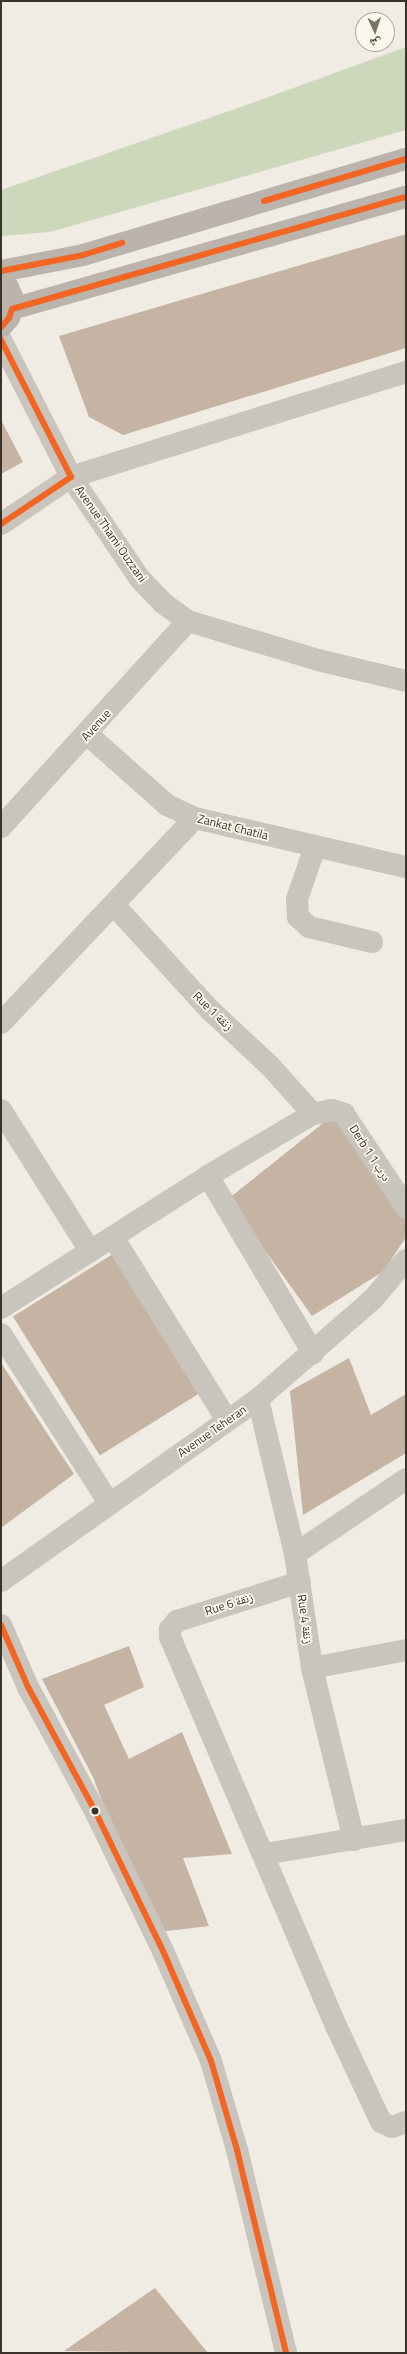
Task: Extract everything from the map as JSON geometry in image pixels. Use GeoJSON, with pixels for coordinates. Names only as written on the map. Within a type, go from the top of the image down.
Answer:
{"type":"FeatureCollection","features":[{"type":"Feature","properties":{"kind":"main road"},"geometry":{"type":"LineString","coordinates":[[1,271],[83,255],[406,159]]}},
{"type":"Feature","properties":{"kind":"main road"},"geometry":{"type":"LineString","coordinates":[[12,309],[406,197]]}},
{"type":"Feature","properties":{"kind":"main road"},"geometry":{"type":"LineString","coordinates":[[1,279],[10,292],[12,309],[9,318],[1,327]]}},
{"type":"Feature","properties":{"kind":"street","name":"Avenue Thami Ouzzani"},"geometry":{"type":"LineString","coordinates":[[1,340],[71,477],[140,579],[163,603],[188,621],[318,660],[406,681]]}},
{"type":"Feature","properties":{"kind":"street"},"geometry":{"type":"LineString","coordinates":[[1,524],[71,477],[406,372]]}},
{"type":"Feature","properties":{"kind":"street","name":"Avenue"},"geometry":{"type":"LineString","coordinates":[[1,827],[88,734],[188,621]]}},
{"type":"Feature","properties":{"kind":"street","name":"Zankat Chatila"},"geometry":{"type":"LineString","coordinates":[[88,734],[166,805],[195,818],[406,867]]}},
{"type":"Feature","properties":{"kind":"street"},"geometry":{"type":"LineString","coordinates":[[1,1022],[114,905],[195,818]]}},
{"type":"Feature","properties":{"kind":"street"},"geometry":{"type":"LineString","coordinates":[[315,847],[297,899],[298,917],[309,927],[372,942]]}},
{"type":"Feature","properties":{"kind":"street","name":"Rue 1 زنقة"},"geometry":{"type":"LineString","coordinates":[[114,905],[200,998],[271,1067],[313,1114]]}},
{"type":"Feature","properties":{"kind":"street"},"geometry":{"type":"LineString","coordinates":[[1,1110],[90,1251]]}},
{"type":"Feature","properties":{"kind":"street","name":"Derb 1 درب 1"},"geometry":{"type":"LineString","coordinates":[[313,1114],[332,1110],[344,1114],[406,1207]]}},
{"type":"Feature","properties":{"kind":"street"},"geometry":{"type":"LineString","coordinates":[[1,1308],[208,1176],[313,1114]]}},
{"type":"Feature","properties":{"kind":"street"},"geometry":{"type":"LineString","coordinates":[[208,1176],[313,1353]]}},
{"type":"Feature","properties":{"kind":"street"},"geometry":{"type":"LineString","coordinates":[[112,1237],[227,1420]]}},
{"type":"Feature","properties":{"kind":"street","name":"Avenue Teheran"},"geometry":{"type":"LineString","coordinates":[[1,1581],[108,1503],[258,1399],[313,1353],[373,1299],[406,1260]]}},
{"type":"Feature","properties":{"kind":"street"},"geometry":{"type":"LineString","coordinates":[[1,1334],[108,1503]]}},
{"type":"Feature","properties":{"kind":"street","name":"Rue 4 زنقة"},"geometry":{"type":"LineString","coordinates":[[258,1399],[296,1554],[312,1668],[354,1840]]}},
{"type":"Feature","properties":{"kind":"street"},"geometry":{"type":"LineString","coordinates":[[296,1554],[406,1479]]}},
{"type":"Feature","properties":{"kind":"street","name":"Rue 6 زنقة"},"geometry":{"type":"LineString","coordinates":[[264,1854],[170,1637],[170,1629],[177,1621],[300,1582]]}},
{"type":"Feature","properties":{"kind":"street"},"geometry":{"type":"LineString","coordinates":[[4,1636],[28,1687],[96,1813],[163,1951],[211,2061],[238,2150],[286,2353]]}},
{"type":"Feature","properties":{"kind":"street"},"geometry":{"type":"LineString","coordinates":[[312,1668],[406,1650]]}},
{"type":"Feature","properties":{"kind":"street"},"geometry":{"type":"LineString","coordinates":[[406,1830],[264,1854],[337,2028],[381,2122],[392,2126],[406,2122]]}},
{"type":"Feature","properties":{"kind":"green space"},"geometry":{"type":"Polygon","coordinates":[[[406,47],[406,130],[50,232],[1,236],[1,190],[255,102],[406,47]]]}},
{"type":"Feature","properties":{"kind":"building"},"geometry":{"type":"Polygon","coordinates":[[[406,234],[406,348],[123,435],[89,417],[59,336],[406,234]]]}},
{"type":"Feature","properties":{"kind":"building"},"geometry":{"type":"Polygon","coordinates":[[[1,420],[23,462],[1,474],[1,420]]]}},
{"type":"Feature","properties":{"kind":"building"},"geometry":{"type":"Polygon","coordinates":[[[337,1112],[406,1221],[406,1237],[384,1271],[312,1316],[228,1199],[337,1112]]]}},
{"type":"Feature","properties":{"kind":"building"},"geometry":{"type":"Polygon","coordinates":[[[113,1254],[200,1393],[100,1456],[13,1317],[113,1254]]]}},
{"type":"Feature","properties":{"kind":"building"},"geometry":{"type":"Polygon","coordinates":[[[349,1358],[371,1415],[406,1394],[406,1453],[303,1515],[290,1391],[349,1358]]]}},
{"type":"Feature","properties":{"kind":"building"},"geometry":{"type":"Polygon","coordinates":[[[1,1363],[74,1474],[1,1528],[1,1363]]]}},
{"type":"Feature","properties":{"kind":"building"},"geometry":{"type":"Polygon","coordinates":[[[129,1646],[144,1687],[104,1705],[129,1759],[182,1732],[232,1854],[183,1858],[209,1926],[159,1932],[125,1863],[93,1777],[42,1679],[129,1646]]]}},
{"type":"Feature","properties":{"kind":"building"},"geometry":{"type":"Polygon","coordinates":[[[155,2288],[208,2353],[64,2351],[155,2288]]]}},
{"type":"Feature","properties":{"kind":"transit line"},"geometry":{"type":"LineString","coordinates":[[264,201],[406,159]]}},
{"type":"Feature","properties":{"kind":"transit line"},"geometry":{"type":"LineString","coordinates":[[1,327],[9,318],[12,309],[406,197]]}},
{"type":"Feature","properties":{"kind":"transit line"},"geometry":{"type":"LineString","coordinates":[[1,271],[83,255],[122,243]]}},
{"type":"Feature","properties":{"kind":"transit line"},"geometry":{"type":"LineString","coordinates":[[1,340],[71,477],[1,524]]}},
{"type":"Feature","properties":{"kind":"transit line"},"geometry":{"type":"LineString","coordinates":[[1,1625],[28,1687],[96,1813],[163,1951],[211,2061],[237,2150],[286,2353]]}}]}
